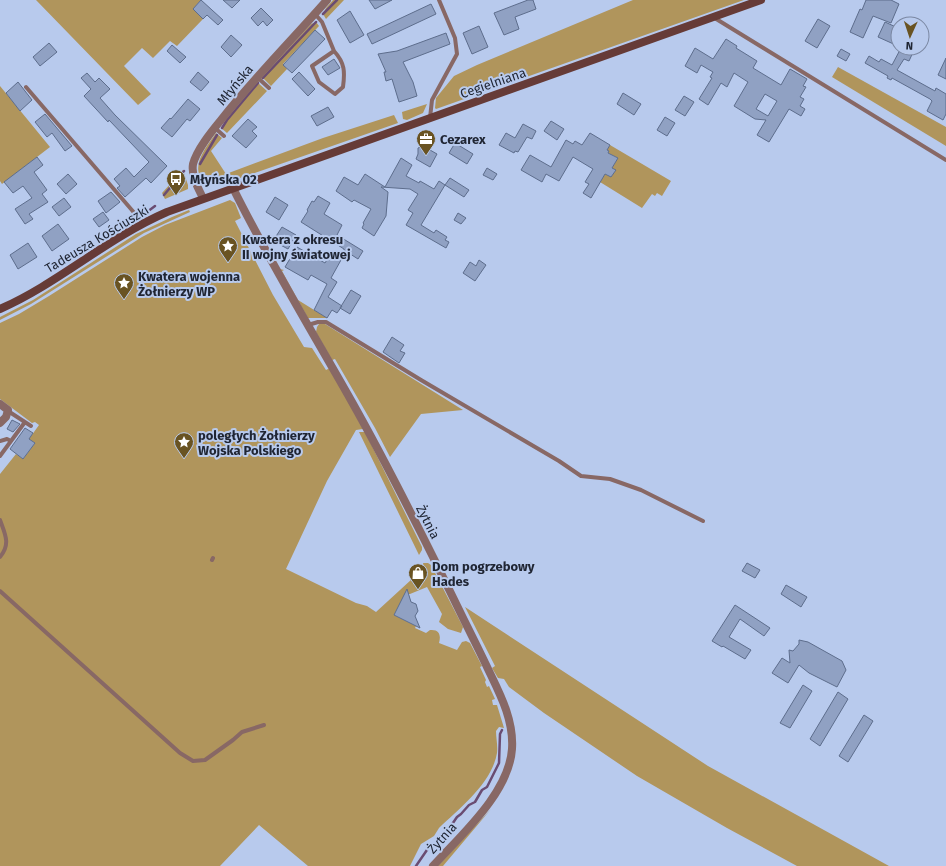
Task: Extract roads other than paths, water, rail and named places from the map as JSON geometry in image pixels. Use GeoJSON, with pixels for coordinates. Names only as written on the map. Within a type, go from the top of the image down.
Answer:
{"type":"FeatureCollection","features":[{"type":"Feature","properties":{"kind":"street","name":"Młyńska"},"geometry":{"type":"LineString","coordinates":[[203,198],[194,176],[193,168],[197,154],[214,128],[257,76],[327,0]]}},
{"type":"Feature","properties":{"kind":"street","name":"Cegielniana"},"geometry":{"type":"LineString","coordinates":[[233,188],[761,0]]}},
{"type":"Feature","properties":{"kind":"street","name":"Tadeusza Kościuszki"},"geometry":{"type":"LineString","coordinates":[[0,309],[28,296],[143,223],[166,212],[233,188]]}},
{"type":"Feature","properties":{"kind":"street","name":"Żytnia"},"geometry":{"type":"LineString","coordinates":[[233,188],[353,404],[424,539],[495,684],[510,720],[512,749],[509,767],[505,778],[491,800],[433,866]]}},
{"type":"Feature","properties":{"kind":"street"},"geometry":{"type":"LineString","coordinates":[[0,404],[8,410],[6,417],[0,423]]}},
{"type":"Feature","properties":{"kind":"lane"},"geometry":{"type":"LineString","coordinates":[[430,118],[432,100],[457,54],[455,38],[439,0]]}},
{"type":"Feature","properties":{"kind":"lane"},"geometry":{"type":"LineString","coordinates":[[315,14],[322,22],[334,51],[341,59],[345,74],[343,87],[334,94],[318,82],[312,66],[334,51]]}},
{"type":"Feature","properties":{"kind":"lane"},"geometry":{"type":"LineString","coordinates":[[713,17],[946,160]]}},
{"type":"Feature","properties":{"kind":"lane"},"geometry":{"type":"LineString","coordinates":[[257,76],[269,88]]}},
{"type":"Feature","properties":{"kind":"lane"},"geometry":{"type":"LineString","coordinates":[[26,87],[143,223]]}},
{"type":"Feature","properties":{"kind":"lane"},"geometry":{"type":"LineString","coordinates":[[214,128],[224,136]]}},
{"type":"Feature","properties":{"kind":"lane"},"geometry":{"type":"LineString","coordinates":[[308,325],[318,322],[326,322],[559,461],[581,476],[610,480],[641,490],[703,521]]}},
{"type":"Feature","properties":{"kind":"lane"},"geometry":{"type":"LineString","coordinates":[[8,410],[31,426]]}},
{"type":"Feature","properties":{"kind":"lane"},"geometry":{"type":"LineString","coordinates":[[0,456],[25,422]]}},
{"type":"Feature","properties":{"kind":"lane"},"geometry":{"type":"LineString","coordinates":[[0,441],[8,439],[11,441]]}},
{"type":"Feature","properties":{"kind":"lane"},"geometry":{"type":"LineString","coordinates":[[0,520],[7,541],[6,547],[0,557]]}},
{"type":"Feature","properties":{"kind":"lane"},"geometry":{"type":"LineString","coordinates":[[0,591],[180,753],[193,761],[205,760],[242,732],[264,725]]}},
{"type":"Feature","properties":{"kind":"waterway"},"geometry":{"type":"LineString","coordinates":[[323,14],[337,0]]}},
{"type":"Feature","properties":{"kind":"waterway"},"geometry":{"type":"LineString","coordinates":[[263,78],[316,22]]}},
{"type":"Feature","properties":{"kind":"waterway"},"geometry":{"type":"LineString","coordinates":[[222,128],[258,83]]}},
{"type":"Feature","properties":{"kind":"waterway"},"geometry":{"type":"LineString","coordinates":[[200,164],[217,135]]}},
{"type":"Feature","properties":{"kind":"waterway"},"geometry":{"type":"LineString","coordinates":[[164,195],[184,171]]}},
{"type":"Feature","properties":{"kind":"waterway"},"geometry":{"type":"LineString","coordinates":[[147,212],[155,206]]}},
{"type":"Feature","properties":{"kind":"waterway"},"geometry":{"type":"LineString","coordinates":[[416,866],[429,847],[442,839],[457,817],[469,805],[475,802],[482,790],[487,787],[499,763],[500,734],[502,730]]}},
{"type":"Feature","properties":{"kind":"place","name":"Cezarex"},"geometry":{"type":"Point","coordinates":[426,156]}},
{"type":"Feature","properties":{"kind":"place","name":"Młyńska 02"},"geometry":{"type":"Point","coordinates":[176,196]}},
{"type":"Feature","properties":{"kind":"place","name":"Kwatera z okresu II wojny światowej"},"geometry":{"type":"Point","coordinates":[228,263]}},
{"type":"Feature","properties":{"kind":"place","name":"Kwatera wojenna Żołnierzy WP"},"geometry":{"type":"Point","coordinates":[124,300]}},
{"type":"Feature","properties":{"kind":"place","name":"poległych Żołnierzy Wojska Polskiego"},"geometry":{"type":"Point","coordinates":[184,459]}},
{"type":"Feature","properties":{"kind":"place","name":"Dom pogrzebowy Hades"},"geometry":{"type":"Point","coordinates":[418,590]}}]}
